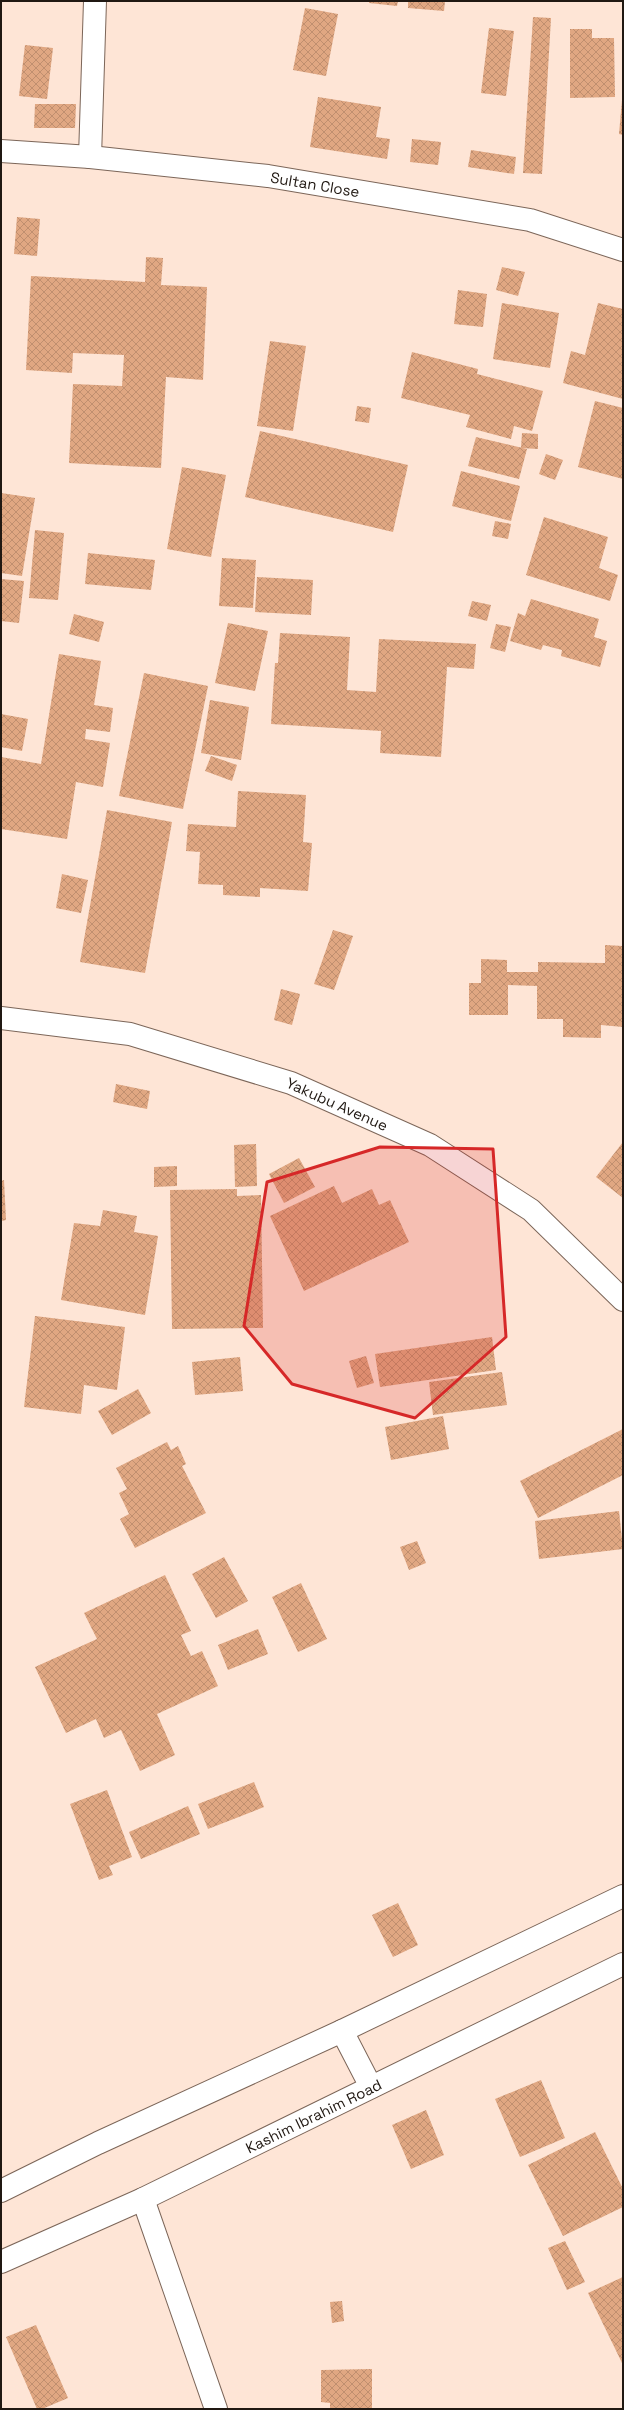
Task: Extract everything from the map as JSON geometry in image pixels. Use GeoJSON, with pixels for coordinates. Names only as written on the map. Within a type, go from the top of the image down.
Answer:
{"type":"FeatureCollection","features":[{"type":"Feature","properties":{"kind":"street"},"geometry":{"type":"LineString","coordinates":[[90,157],[95,1]]}},
{"type":"Feature","properties":{"kind":"street","name":"Sultan Close"},"geometry":{"type":"LineString","coordinates":[[1,151],[90,157],[268,176],[530,220],[623,250]]}},
{"type":"Feature","properties":{"kind":"street","name":"Yakubu Avenue"},"geometry":{"type":"LineString","coordinates":[[1,1018],[130,1034],[291,1083],[430,1145],[530,1210],[623,1300]]}},
{"type":"Feature","properties":{"kind":"street"},"geometry":{"type":"LineString","coordinates":[[1,2191],[98,2143],[342,2031],[623,1896]]}},
{"type":"Feature","properties":{"kind":"street","name":"Kashim Ibrahim Road"},"geometry":{"type":"LineString","coordinates":[[1,2262],[143,2199],[623,1964]]}},
{"type":"Feature","properties":{"kind":"street"},"geometry":{"type":"LineString","coordinates":[[342,2031],[371,2087]]}},
{"type":"Feature","properties":{"kind":"street"},"geometry":{"type":"LineString","coordinates":[[143,2199],[216,2409]]}},
{"type":"Feature","properties":{"kind":"highlighted area"},"geometry":{"type":"Polygon","coordinates":[[[380,1147],[493,1149],[506,1337],[415,1418],[292,1384],[244,1326],[267,1182],[380,1147]]]}},
{"type":"Feature","properties":{"kind":"building"},"geometry":{"type":"Polygon","coordinates":[[[369,1],[398,1],[397,6],[369,3],[369,1]]]}},
{"type":"Feature","properties":{"kind":"building"},"geometry":{"type":"Polygon","coordinates":[[[408,1],[445,1],[444,11],[408,8],[408,1]]]}},
{"type":"Feature","properties":{"kind":"building"},"geometry":{"type":"Polygon","coordinates":[[[305,8],[338,14],[326,76],[293,70],[305,8]]]}},
{"type":"Feature","properties":{"kind":"building"},"geometry":{"type":"Polygon","coordinates":[[[533,17],[551,18],[542,174],[523,173],[533,17]]]}},
{"type":"Feature","properties":{"kind":"building"},"geometry":{"type":"Polygon","coordinates":[[[489,28],[514,31],[506,96],[481,93],[489,28]]]}},
{"type":"Feature","properties":{"kind":"building"},"geometry":{"type":"Polygon","coordinates":[[[570,29],[592,29],[592,38],[614,38],[615,97],[570,98],[570,29]]]}},
{"type":"Feature","properties":{"kind":"building"},"geometry":{"type":"Polygon","coordinates":[[[25,45],[53,48],[47,99],[19,96],[25,45]]]}},
{"type":"Feature","properties":{"kind":"building"},"geometry":{"type":"Polygon","coordinates":[[[318,97],[381,107],[376,137],[390,139],[387,159],[310,147],[318,97]]]}},
{"type":"Feature","properties":{"kind":"building"},"geometry":{"type":"Polygon","coordinates":[[[623,100],[623,135],[619,134],[623,100]]]}},
{"type":"Feature","properties":{"kind":"building"},"geometry":{"type":"Polygon","coordinates":[[[35,104],[76,104],[75,128],[34,128],[35,104]]]}},
{"type":"Feature","properties":{"kind":"building"},"geometry":{"type":"Polygon","coordinates":[[[412,139],[441,142],[438,165],[410,162],[412,139]]]}},
{"type":"Feature","properties":{"kind":"building"},"geometry":{"type":"Polygon","coordinates":[[[471,150],[516,157],[514,174],[468,167],[471,150]]]}},
{"type":"Feature","properties":{"kind":"building"},"geometry":{"type":"Polygon","coordinates":[[[17,217],[40,219],[37,256],[14,254],[17,217]]]}},
{"type":"Feature","properties":{"kind":"building"},"geometry":{"type":"Polygon","coordinates":[[[146,257],[163,258],[161,285],[207,287],[203,380],[166,377],[161,468],[69,463],[73,384],[122,386],[124,355],[73,353],[72,373],[26,370],[31,276],[145,282],[146,257]]]}},
{"type":"Feature","properties":{"kind":"building"},"geometry":{"type":"Polygon","coordinates":[[[502,267],[525,272],[518,296],[496,290],[502,267]]]}},
{"type":"Feature","properties":{"kind":"building"},"geometry":{"type":"Polygon","coordinates":[[[458,290],[487,294],[483,327],[454,324],[458,290]]]}},
{"type":"Feature","properties":{"kind":"building"},"geometry":{"type":"Polygon","coordinates":[[[502,303],[559,313],[550,368],[493,359],[502,303]]]}},
{"type":"Feature","properties":{"kind":"building"},"geometry":{"type":"Polygon","coordinates":[[[598,303],[623,309],[623,399],[563,383],[571,351],[585,355],[598,303]]]}},
{"type":"Feature","properties":{"kind":"building"},"geometry":{"type":"Polygon","coordinates":[[[270,341],[306,346],[293,431],[257,426],[270,341]]]}},
{"type":"Feature","properties":{"kind":"building"},"geometry":{"type":"Polygon","coordinates":[[[412,352],[478,369],[477,374],[543,391],[532,431],[514,426],[511,439],[466,427],[470,415],[401,398],[412,352]]]}},
{"type":"Feature","properties":{"kind":"building"},"geometry":{"type":"Polygon","coordinates":[[[595,401],[623,408],[623,479],[578,467],[595,401]]]}},
{"type":"Feature","properties":{"kind":"building"},"geometry":{"type":"Polygon","coordinates":[[[357,406],[371,408],[369,423],[355,421],[357,406]]]}},
{"type":"Feature","properties":{"kind":"building"},"geometry":{"type":"Polygon","coordinates":[[[260,431],[408,465],[393,532],[245,497],[260,431]]]}},
{"type":"Feature","properties":{"kind":"building"},"geometry":{"type":"Polygon","coordinates":[[[522,433],[538,434],[538,449],[521,448],[522,433]]]}},
{"type":"Feature","properties":{"kind":"building"},"geometry":{"type":"Polygon","coordinates":[[[476,437],[527,449],[519,479],[468,466],[476,437]]]}},
{"type":"Feature","properties":{"kind":"building"},"geometry":{"type":"Polygon","coordinates":[[[546,454],[563,460],[555,480],[539,474],[546,454]]]}},
{"type":"Feature","properties":{"kind":"building"},"geometry":{"type":"Polygon","coordinates":[[[182,467],[226,475],[211,557],[167,549],[182,467]]]}},
{"type":"Feature","properties":{"kind":"building"},"geometry":{"type":"Polygon","coordinates":[[[461,471],[520,486],[511,521],[452,506],[461,471]]]}},
{"type":"Feature","properties":{"kind":"building"},"geometry":{"type":"Polygon","coordinates":[[[1,493],[35,498],[22,576],[1,573],[1,493]]]}},
{"type":"Feature","properties":{"kind":"building"},"geometry":{"type":"Polygon","coordinates":[[[544,517],[608,537],[599,568],[618,575],[610,601],[526,575],[544,517]]]}},
{"type":"Feature","properties":{"kind":"building"},"geometry":{"type":"Polygon","coordinates":[[[495,521],[511,524],[508,539],[492,536],[495,521]]]}},
{"type":"Feature","properties":{"kind":"building"},"geometry":{"type":"Polygon","coordinates":[[[35,530],[64,533],[58,600],[29,598],[35,530]]]}},
{"type":"Feature","properties":{"kind":"building"},"geometry":{"type":"Polygon","coordinates":[[[88,553],[155,560],[151,590],[85,584],[88,553]]]}},
{"type":"Feature","properties":{"kind":"building"},"geometry":{"type":"Polygon","coordinates":[[[222,558],[256,560],[253,608],[219,606],[222,558]]]}},
{"type":"Feature","properties":{"kind":"building"},"geometry":{"type":"Polygon","coordinates":[[[257,577],[313,580],[311,615],[255,612],[257,577]]]}},
{"type":"Feature","properties":{"kind":"building"},"geometry":{"type":"Polygon","coordinates":[[[1,579],[24,581],[19,623],[1,621],[1,579]]]}},
{"type":"Feature","properties":{"kind":"building"},"geometry":{"type":"Polygon","coordinates":[[[531,599],[599,619],[594,637],[607,641],[600,667],[561,656],[562,650],[543,645],[541,650],[510,641],[518,613],[525,616],[531,599]]]}},
{"type":"Feature","properties":{"kind":"building"},"geometry":{"type":"Polygon","coordinates":[[[472,601],[491,605],[487,621],[468,616],[472,601]]]}},
{"type":"Feature","properties":{"kind":"building"},"geometry":{"type":"Polygon","coordinates":[[[74,614],[104,622],[99,642],[69,634],[74,614]]]}},
{"type":"Feature","properties":{"kind":"building"},"geometry":{"type":"Polygon","coordinates":[[[228,623],[268,631],[255,691],[215,683],[228,623]]]}},
{"type":"Feature","properties":{"kind":"building"},"geometry":{"type":"Polygon","coordinates":[[[496,624],[511,627],[505,652],[490,648],[496,624]]]}},
{"type":"Feature","properties":{"kind":"building"},"geometry":{"type":"Polygon","coordinates":[[[280,633],[350,637],[347,690],[376,692],[379,639],[476,644],[474,669],[447,667],[441,757],[380,753],[381,731],[271,724],[275,663],[278,663],[280,633]]]}},
{"type":"Feature","properties":{"kind":"building"},"geometry":{"type":"Polygon","coordinates":[[[59,654],[101,661],[94,705],[113,708],[110,732],[86,729],[85,739],[110,743],[103,787],[76,782],[67,839],[1,829],[1,757],[41,764],[59,654]]]}},
{"type":"Feature","properties":{"kind":"building"},"geometry":{"type":"Polygon","coordinates":[[[144,673],[208,686],[183,809],[119,796],[144,673]]]}},
{"type":"Feature","properties":{"kind":"building"},"geometry":{"type":"Polygon","coordinates":[[[210,700],[249,707],[241,760],[201,753],[210,700]]]}},
{"type":"Feature","properties":{"kind":"building"},"geometry":{"type":"Polygon","coordinates":[[[1,714],[28,719],[22,751],[1,747],[1,714]]]}},
{"type":"Feature","properties":{"kind":"building"},"geometry":{"type":"Polygon","coordinates":[[[211,756],[237,765],[232,781],[205,771],[211,756]]]}},
{"type":"Feature","properties":{"kind":"building"},"geometry":{"type":"Polygon","coordinates":[[[238,791],[306,795],[303,842],[312,843],[308,891],[260,888],[260,897],[223,895],[223,885],[198,884],[200,852],[186,851],[188,824],[236,827],[238,791]]]}},
{"type":"Feature","properties":{"kind":"building"},"geometry":{"type":"Polygon","coordinates":[[[107,810],[172,822],[145,973],[80,962],[107,810]]]}},
{"type":"Feature","properties":{"kind":"building"},"geometry":{"type":"Polygon","coordinates":[[[62,874],[88,880],[81,913],[56,908],[62,874]]]}},
{"type":"Feature","properties":{"kind":"building"},"geometry":{"type":"Polygon","coordinates":[[[333,930],[353,936],[334,990],[314,984],[333,930]]]}},
{"type":"Feature","properties":{"kind":"building"},"geometry":{"type":"Polygon","coordinates":[[[605,945],[623,946],[623,1027],[601,1025],[601,1038],[563,1037],[563,1019],[537,1019],[537,986],[508,985],[508,1015],[469,1015],[469,983],[481,983],[481,959],[507,960],[507,972],[538,972],[538,962],[605,963],[605,945]]]}},
{"type":"Feature","properties":{"kind":"building"},"geometry":{"type":"Polygon","coordinates":[[[281,989],[300,994],[292,1025],[274,1020],[281,989]]]}},
{"type":"Feature","properties":{"kind":"building"},"geometry":{"type":"Polygon","coordinates":[[[116,1084],[150,1091],[147,1109],[113,1102],[116,1084]]]}},
{"type":"Feature","properties":{"kind":"building"},"geometry":{"type":"Polygon","coordinates":[[[623,1142],[623,1198],[596,1177],[623,1142]]]}},
{"type":"Feature","properties":{"kind":"building"},"geometry":{"type":"Polygon","coordinates":[[[256,1144],[257,1186],[235,1187],[234,1145],[256,1144]]]}},
{"type":"Feature","properties":{"kind":"building"},"geometry":{"type":"Polygon","coordinates":[[[299,1158],[315,1187],[284,1203],[269,1174],[299,1158]]]}},
{"type":"Feature","properties":{"kind":"building"},"geometry":{"type":"Polygon","coordinates":[[[177,1166],[177,1186],[154,1187],[154,1167],[177,1166]]]}},
{"type":"Feature","properties":{"kind":"building"},"geometry":{"type":"Polygon","coordinates":[[[4,1180],[6,1220],[1,1221],[1,1181],[4,1180]]]}},
{"type":"Feature","properties":{"kind":"building"},"geometry":{"type":"Polygon","coordinates":[[[334,1186],[342,1203],[372,1189],[379,1205],[390,1200],[409,1242],[304,1291],[270,1216],[334,1186]]]}},
{"type":"Feature","properties":{"kind":"building"},"geometry":{"type":"Polygon","coordinates":[[[237,1189],[237,1196],[261,1195],[263,1328],[172,1329],[170,1190],[237,1189]]]}},
{"type":"Feature","properties":{"kind":"building"},"geometry":{"type":"Polygon","coordinates":[[[103,1210],[137,1216],[134,1232],[158,1236],[145,1315],[61,1300],[74,1223],[100,1226],[103,1210]]]}},
{"type":"Feature","properties":{"kind":"building"},"geometry":{"type":"Polygon","coordinates":[[[35,1316],[125,1327],[117,1390],[84,1385],[81,1414],[24,1407],[35,1316]]]}},
{"type":"Feature","properties":{"kind":"building"},"geometry":{"type":"Polygon","coordinates":[[[492,1337],[496,1370],[380,1387],[375,1354],[492,1337]]]}},
{"type":"Feature","properties":{"kind":"building"},"geometry":{"type":"Polygon","coordinates":[[[366,1356],[374,1383],[357,1388],[349,1361],[366,1356]]]}},
{"type":"Feature","properties":{"kind":"building"},"geometry":{"type":"Polygon","coordinates":[[[240,1357],[243,1391],[195,1395],[192,1362],[240,1357]]]}},
{"type":"Feature","properties":{"kind":"building"},"geometry":{"type":"Polygon","coordinates":[[[502,1372],[507,1405],[433,1415],[429,1382],[502,1372]]]}},
{"type":"Feature","properties":{"kind":"building"},"geometry":{"type":"Polygon","coordinates":[[[138,1389],[151,1413],[112,1435],[98,1411],[138,1389]]]}},
{"type":"Feature","properties":{"kind":"building"},"geometry":{"type":"Polygon","coordinates":[[[443,1416],[449,1449],[391,1460],[385,1427],[443,1416]]]}},
{"type":"Feature","properties":{"kind":"building"},"geometry":{"type":"Polygon","coordinates":[[[623,1429],[623,1475],[538,1518],[520,1481],[623,1429]]]}},
{"type":"Feature","properties":{"kind":"building"},"geometry":{"type":"Polygon","coordinates":[[[167,1442],[171,1450],[178,1446],[186,1464],[182,1466],[206,1513],[135,1548],[120,1519],[129,1514],[119,1493],[127,1489],[116,1468],[167,1442]]]}},
{"type":"Feature","properties":{"kind":"building"},"geometry":{"type":"Polygon","coordinates":[[[619,1511],[623,1549],[539,1559],[535,1521],[619,1511]]]}},
{"type":"Feature","properties":{"kind":"building"},"geometry":{"type":"Polygon","coordinates":[[[417,1541],[426,1563],[409,1570],[400,1547],[417,1541]]]}},
{"type":"Feature","properties":{"kind":"building"},"geometry":{"type":"Polygon","coordinates":[[[224,1557],[248,1601],[216,1618],[192,1574],[224,1557]]]}},
{"type":"Feature","properties":{"kind":"building"},"geometry":{"type":"Polygon","coordinates":[[[165,1575],[191,1631],[181,1635],[191,1656],[202,1651],[218,1686],[157,1714],[175,1755],[140,1771],[121,1730],[104,1738],[96,1719],[66,1733],[35,1667],[97,1639],[84,1613],[165,1575]]]}},
{"type":"Feature","properties":{"kind":"building"},"geometry":{"type":"Polygon","coordinates":[[[301,1583],[327,1639],[298,1652],[272,1597],[301,1583]]]}},
{"type":"Feature","properties":{"kind":"building"},"geometry":{"type":"Polygon","coordinates":[[[258,1629],[268,1654],[228,1670],[218,1645],[258,1629]]]}},
{"type":"Feature","properties":{"kind":"building"},"geometry":{"type":"Polygon","coordinates":[[[254,1782],[264,1807],[208,1829],[198,1804],[254,1782]]]}},
{"type":"Feature","properties":{"kind":"building"},"geometry":{"type":"Polygon","coordinates":[[[107,1790],[132,1857],[109,1866],[113,1875],[99,1880],[70,1804],[107,1790]]]}},
{"type":"Feature","properties":{"kind":"building"},"geometry":{"type":"Polygon","coordinates":[[[188,1806],[200,1834],[141,1859],[129,1832],[188,1806]]]}},
{"type":"Feature","properties":{"kind":"building"},"geometry":{"type":"Polygon","coordinates":[[[398,1903],[418,1945],[393,1957],[372,1915],[398,1903]]]}},
{"type":"Feature","properties":{"kind":"building"},"geometry":{"type":"Polygon","coordinates":[[[541,2080],[565,2138],[520,2157],[495,2099],[541,2080]]]}},
{"type":"Feature","properties":{"kind":"building"},"geometry":{"type":"Polygon","coordinates":[[[426,2110],[444,2155],[411,2169],[392,2125],[426,2110]]]}},
{"type":"Feature","properties":{"kind":"building"},"geometry":{"type":"Polygon","coordinates":[[[595,2132],[623,2189],[623,2207],[563,2236],[528,2165],[595,2132]]]}},
{"type":"Feature","properties":{"kind":"building"},"geometry":{"type":"Polygon","coordinates":[[[565,2241],[585,2282],[567,2290],[548,2248],[565,2241]]]}},
{"type":"Feature","properties":{"kind":"building"},"geometry":{"type":"Polygon","coordinates":[[[623,2277],[623,2365],[588,2293],[623,2277]]]}},
{"type":"Feature","properties":{"kind":"building"},"geometry":{"type":"Polygon","coordinates":[[[342,2301],[344,2321],[332,2323],[330,2302],[342,2301]]]}},
{"type":"Feature","properties":{"kind":"building"},"geometry":{"type":"Polygon","coordinates":[[[36,2325],[68,2398],[42,2409],[37,2409],[6,2337],[36,2325]]]}},
{"type":"Feature","properties":{"kind":"building"},"geometry":{"type":"Polygon","coordinates":[[[372,2369],[372,2409],[330,2409],[330,2403],[321,2402],[321,2370],[372,2369]]]}}]}
